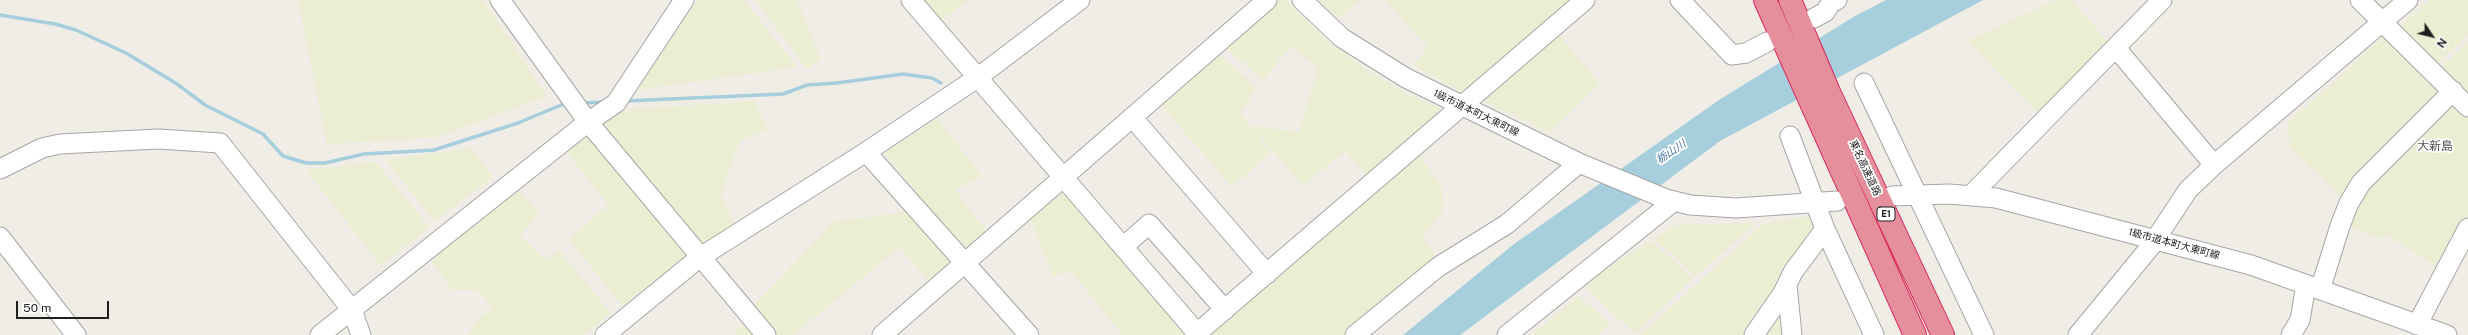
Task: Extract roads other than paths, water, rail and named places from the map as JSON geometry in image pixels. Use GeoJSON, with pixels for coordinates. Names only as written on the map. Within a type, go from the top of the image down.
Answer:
{"type":"FeatureCollection","features":[{"type":"Feature","properties":{"kind":"highway","name":"E1"},"geometry":{"type":"LineString","coordinates":[[1765,0],[1775,42],[1811,105],[1915,335]]}},
{"type":"Feature","properties":{"kind":"highway","name":"東名高速道路"},"geometry":{"type":"LineString","coordinates":[[1790,0],[1809,25],[1829,92],[1943,335]]}},
{"type":"Feature","properties":{"kind":"street"},"geometry":{"type":"LineString","coordinates":[[500,0],[588,122],[699,258],[766,335]]}},
{"type":"Feature","properties":{"kind":"street"},"geometry":{"type":"LineString","coordinates":[[320,335],[588,122],[616,103],[684,0]]}},
{"type":"Feature","properties":{"kind":"street"},"geometry":{"type":"LineString","coordinates":[[911,0],[977,78],[1064,176],[1196,334],[1585,0]]}},
{"type":"Feature","properties":{"kind":"street"},"geometry":{"type":"LineString","coordinates":[[605,335],[699,258],[866,152],[977,78],[1080,0]]}},
{"type":"Feature","properties":{"kind":"street"},"geometry":{"type":"LineString","coordinates":[[882,335],[1267,0]]}},
{"type":"Feature","properties":{"kind":"street","name":"1級市道本町大東町線"},"geometry":{"type":"LineString","coordinates":[[1302,0],[1342,38],[1365,54],[1406,78],[1582,164],[1670,200],[1696,206],[1736,208],[1837,201]]}},
{"type":"Feature","properties":{"kind":"street"},"geometry":{"type":"LineString","coordinates":[[1680,0],[1732,54],[1746,53],[1775,42]]}},
{"type":"Feature","properties":{"kind":"street"},"geometry":{"type":"LineString","coordinates":[[1972,194],[2162,0]]}},
{"type":"Feature","properties":{"kind":"street"},"geometry":{"type":"LineString","coordinates":[[2360,0],[2468,107]]}},
{"type":"Feature","properties":{"kind":"street"},"geometry":{"type":"LineString","coordinates":[[2078,335],[2155,239],[2188,190],[2214,165],[2408,0]]}},
{"type":"Feature","properties":{"kind":"street"},"geometry":{"type":"LineString","coordinates":[[1809,25],[1825,12],[1833,1]]}},
{"type":"Feature","properties":{"kind":"street"},"geometry":{"type":"LineString","coordinates":[[2116,48],[2214,165]]}},
{"type":"Feature","properties":{"kind":"street"},"geometry":{"type":"LineString","coordinates":[[1864,83],[1984,335]]}},
{"type":"Feature","properties":{"kind":"street"},"geometry":{"type":"LineString","coordinates":[[2291,335],[2300,320],[2349,203],[2362,184],[2453,91]]}},
{"type":"Feature","properties":{"kind":"street"},"geometry":{"type":"LineString","coordinates":[[1132,117],[1267,274]]}},
{"type":"Feature","properties":{"kind":"street"},"geometry":{"type":"LineString","coordinates":[[1790,136],[1825,229],[1874,335]]}},
{"type":"Feature","properties":{"kind":"street"},"geometry":{"type":"LineString","coordinates":[[0,169],[42,148],[60,144],[158,140],[220,142],[352,310],[361,335]]}},
{"type":"Feature","properties":{"kind":"street"},"geometry":{"type":"LineString","coordinates":[[866,152],[965,262],[1028,335]]}},
{"type":"Feature","properties":{"kind":"street"},"geometry":{"type":"LineString","coordinates":[[1355,335],[1438,267],[1507,224],[1582,164]]}},
{"type":"Feature","properties":{"kind":"street","name":"1級市道本町大東町線"},"geometry":{"type":"LineString","coordinates":[[1892,196],[1918,194],[1972,194],[1996,198],[2155,239],[2251,266],[2448,335]]}},
{"type":"Feature","properties":{"kind":"street"},"geometry":{"type":"LineString","coordinates":[[1507,335],[1670,200]]}},
{"type":"Feature","properties":{"kind":"street"},"geometry":{"type":"LineString","coordinates":[[1123,246],[1149,224],[1225,310]]}},
{"type":"Feature","properties":{"kind":"street"},"geometry":{"type":"LineString","coordinates":[[2417,325],[2468,228]]}},
{"type":"Feature","properties":{"kind":"street"},"geometry":{"type":"LineString","coordinates":[[1754,335],[1793,272],[1825,229]]}},
{"type":"Feature","properties":{"kind":"street"},"geometry":{"type":"LineString","coordinates":[[0,237],[76,335]]}},
{"type":"Feature","properties":{"kind":"street"},"geometry":{"type":"LineString","coordinates":[[1786,285],[1792,335]]}},
{"type":"Feature","properties":{"kind":"water","name":"栃山川"},"geometry":{"type":"Polygon","coordinates":[[[1886,0],[1983,0],[1720,141],[1460,335],[1403,335],[1514,244],[1719,100],[1855,16],[1886,0]]]}},
{"type":"Feature","properties":{"kind":"waterway"},"geometry":{"type":"LineString","coordinates":[[0,15],[55,24],[76,30],[126,53],[177,84],[205,105],[263,134],[283,156],[306,163],[325,163],[364,154],[434,150],[518,123],[566,103]]}},
{"type":"Feature","properties":{"kind":"waterway"},"geometry":{"type":"LineString","coordinates":[[625,101],[783,94],[807,85],[837,83],[903,74],[932,78],[941,83]]}},
{"type":"Feature","properties":{"kind":"waterway"},"geometry":{"type":"LineString","coordinates":[[583,103],[604,102]]}},
{"type":"Feature","properties":{"kind":"district","name":"大新島"},"geometry":{"type":"Point","coordinates":[2435,146]}}]}
